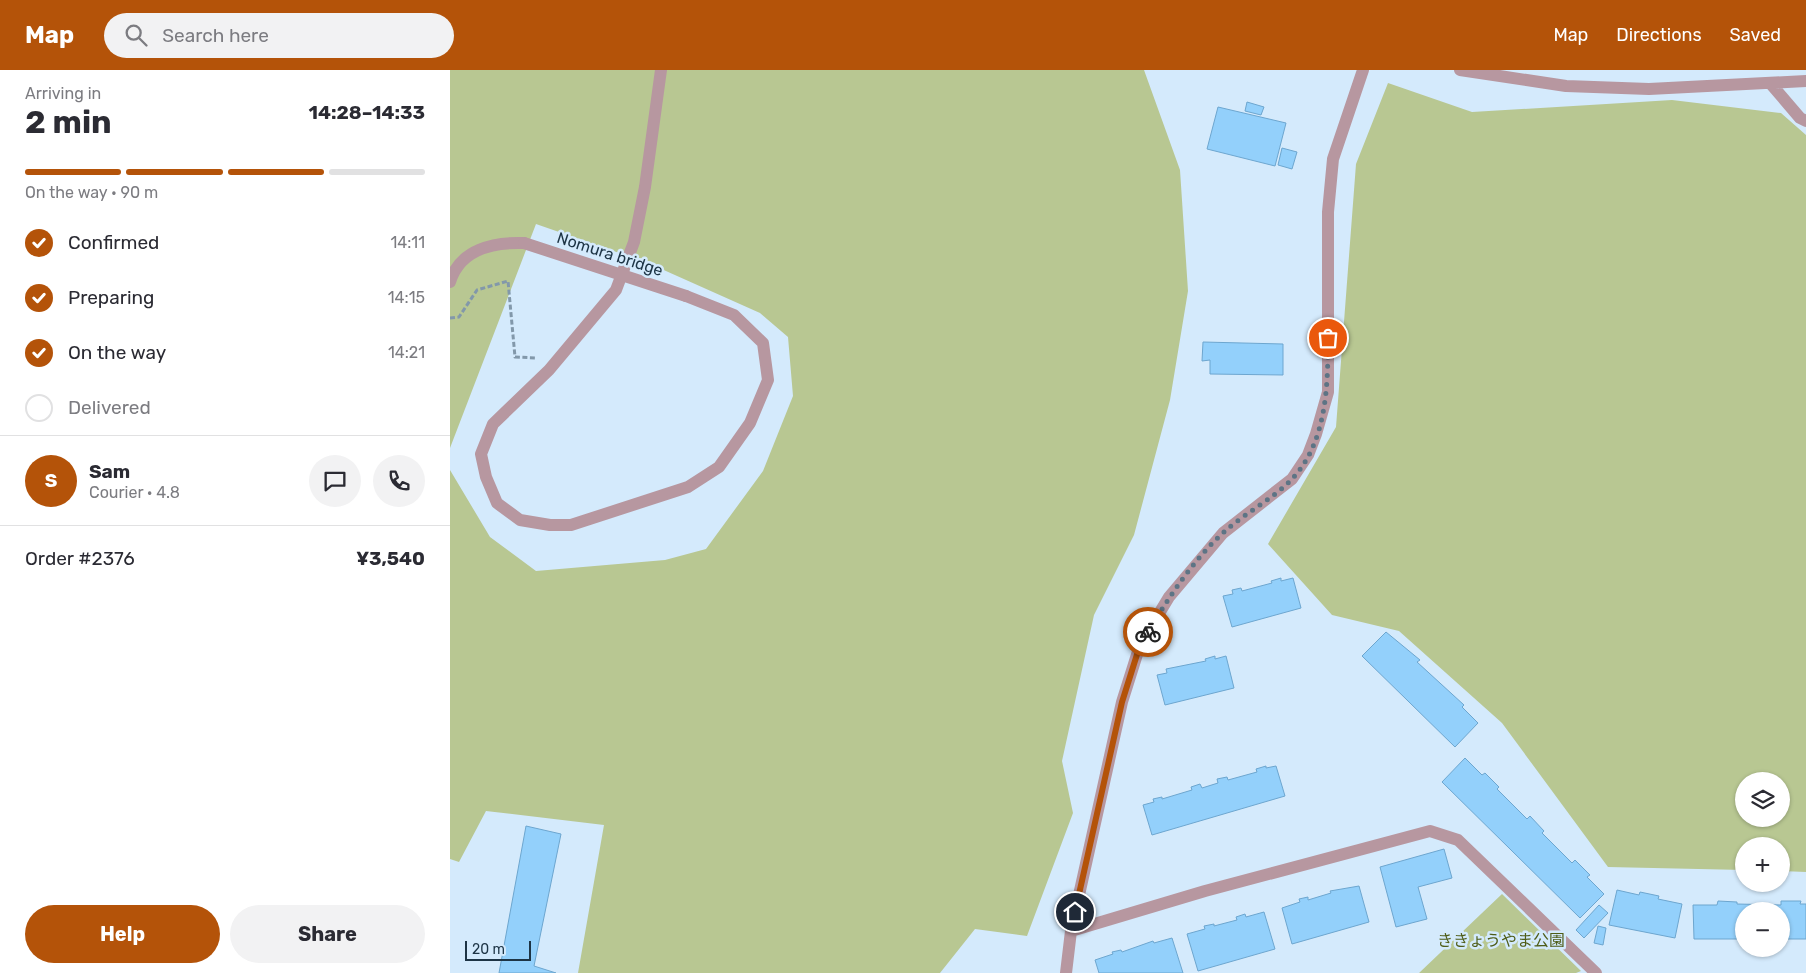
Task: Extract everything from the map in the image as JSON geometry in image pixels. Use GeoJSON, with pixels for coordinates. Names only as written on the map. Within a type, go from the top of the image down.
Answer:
{"type":"FeatureCollection","features":[{"type":"Feature","properties":{"kind":"street","name":"Nomura bridge"},"geometry":{"type":"LineString","coordinates":[[450,282],[454,270],[468,255],[501,242],[524,243],[686,296],[734,315],[762,343],[768,380],[750,424],[719,466],[688,486],[572,525],[550,525],[520,520],[497,503],[486,477],[481,454],[493,424],[556,361],[616,290],[634,242],[646,187],[661,70]]}},
{"type":"Feature","properties":{"kind":"street"},"geometry":{"type":"LineString","coordinates":[[1066,973],[1071,931],[1122,702],[1140,645],[1170,597],[1223,533],[1292,479],[1308,456],[1316,434],[1328,392],[1328,212],[1333,159],[1363,70]]}},
{"type":"Feature","properties":{"kind":"street"},"geometry":{"type":"LineString","coordinates":[[1460,70],[1506,74],[1566,86],[1649,89],[1806,81]]}},
{"type":"Feature","properties":{"kind":"street"},"geometry":{"type":"LineString","coordinates":[[1771,84],[1800,118],[1806,121]]}},
{"type":"Feature","properties":{"kind":"street"},"geometry":{"type":"LineString","coordinates":[[1071,931],[1205,891],[1430,831],[1458,840],[1596,973]]}},
{"type":"Feature","properties":{"kind":"path"},"geometry":{"type":"LineString","coordinates":[[450,318],[460,317],[478,290],[508,281],[515,357],[556,361]]}},
{"type":"Feature","properties":{"kind":"green space"},"geometry":{"type":"Polygon","coordinates":[[[450,70],[1144,70],[1180,170],[1188,291],[1170,400],[1134,535],[1094,615],[1062,761],[1073,813],[1027,936],[975,929],[940,973],[578,973],[604,825],[486,811],[459,862],[450,859],[450,470],[490,537],[536,571],[665,560],[706,549],[763,471],[793,396],[788,337],[760,313],[648,263],[536,224],[450,448],[450,70]]]}},
{"type":"Feature","properties":{"kind":"green space"},"geometry":{"type":"Polygon","coordinates":[[[1388,83],[1472,112],[1672,100],[1781,113],[1806,135],[1806,872],[1790,871],[1790,837],[1735,837],[1735,870],[1608,867],[1502,723],[1399,631],[1332,615],[1268,544],[1336,427],[1356,164],[1388,83]]]}},
{"type":"Feature","properties":{"kind":"green space","name":"ききょうやま公園"},"geometry":{"type":"Polygon","coordinates":[[[1502,894],[1581,971],[1576,973],[1419,973],[1502,894]]]}},
{"type":"Feature","properties":{"kind":"building"},"geometry":{"type":"Polygon","coordinates":[[[1247,102],[1264,107],[1261,115],[1245,111],[1247,102]]]}},
{"type":"Feature","properties":{"kind":"building"},"geometry":{"type":"Polygon","coordinates":[[[1218,107],[1286,123],[1275,166],[1207,149],[1218,107]]]}},
{"type":"Feature","properties":{"kind":"building"},"geometry":{"type":"Polygon","coordinates":[[[1282,148],[1297,152],[1292,169],[1278,165],[1282,148]]]}},
{"type":"Feature","properties":{"kind":"building"},"geometry":{"type":"Polygon","coordinates":[[[1203,342],[1283,344],[1283,375],[1210,374],[1210,360],[1202,361],[1203,342]]]}},
{"type":"Feature","properties":{"kind":"building"},"geometry":{"type":"Polygon","coordinates":[[[1281,578],[1281,581],[1293,578],[1301,608],[1232,627],[1223,596],[1233,594],[1232,590],[1241,588],[1242,591],[1272,583],[1271,581],[1281,578]]]}},
{"type":"Feature","properties":{"kind":"building"},"geometry":{"type":"Polygon","coordinates":[[[1386,632],[1420,660],[1417,662],[1464,705],[1462,707],[1478,723],[1455,747],[1362,656],[1386,632]]]}},
{"type":"Feature","properties":{"kind":"building"},"geometry":{"type":"Polygon","coordinates":[[[1215,656],[1215,659],[1226,656],[1234,688],[1165,705],[1157,675],[1167,673],[1166,669],[1206,661],[1205,659],[1215,656]]]}},
{"type":"Feature","properties":{"kind":"building"},"geometry":{"type":"Polygon","coordinates":[[[1465,758],[1482,775],[1485,773],[1499,787],[1497,789],[1527,819],[1530,816],[1544,831],[1542,833],[1572,863],[1575,860],[1590,875],[1587,877],[1604,894],[1580,918],[1442,782],[1465,758]]]}},
{"type":"Feature","properties":{"kind":"building"},"geometry":{"type":"Polygon","coordinates":[[[1266,766],[1266,768],[1276,766],[1285,796],[1152,835],[1143,805],[1154,802],[1153,799],[1162,797],[1162,799],[1192,790],[1191,787],[1200,784],[1202,788],[1218,783],[1217,779],[1227,777],[1228,780],[1257,772],[1256,769],[1266,766]]]}},
{"type":"Feature","properties":{"kind":"building"},"geometry":{"type":"Polygon","coordinates":[[[526,826],[561,834],[534,966],[556,973],[499,973],[526,826]]]}},
{"type":"Feature","properties":{"kind":"building"},"geometry":{"type":"Polygon","coordinates":[[[1444,849],[1452,878],[1418,887],[1427,919],[1396,927],[1380,867],[1444,849]]]}},
{"type":"Feature","properties":{"kind":"building"},"geometry":{"type":"Polygon","coordinates":[[[1359,886],[1369,922],[1292,944],[1282,908],[1300,902],[1299,899],[1308,897],[1308,900],[1331,893],[1330,891],[1359,886]]]}},
{"type":"Feature","properties":{"kind":"building"},"geometry":{"type":"Polygon","coordinates":[[[1617,890],[1639,895],[1640,892],[1659,896],[1658,899],[1682,904],[1675,938],[1609,925],[1617,890]]]}},
{"type":"Feature","properties":{"kind":"building"},"geometry":{"type":"Polygon","coordinates":[[[1718,901],[1737,902],[1735,902],[1735,939],[1694,939],[1693,905],[1717,905],[1718,901]]]}},
{"type":"Feature","properties":{"kind":"building"},"geometry":{"type":"Polygon","coordinates":[[[1781,901],[1801,901],[1800,904],[1806,904],[1806,939],[1790,939],[1790,902],[1781,901]]]}},
{"type":"Feature","properties":{"kind":"building"},"geometry":{"type":"Polygon","coordinates":[[[1599,905],[1608,913],[1584,938],[1576,930],[1599,905]]]}},
{"type":"Feature","properties":{"kind":"building"},"geometry":{"type":"Polygon","coordinates":[[[1264,912],[1275,949],[1198,971],[1187,934],[1205,929],[1204,926],[1214,924],[1214,926],[1237,920],[1236,917],[1245,914],[1246,917],[1264,912]]]}},
{"type":"Feature","properties":{"kind":"building"},"geometry":{"type":"Polygon","coordinates":[[[1598,926],[1606,928],[1603,945],[1594,943],[1598,926]]]}},
{"type":"Feature","properties":{"kind":"building"},"geometry":{"type":"Polygon","coordinates":[[[1172,938],[1183,973],[1099,973],[1095,960],[1113,954],[1112,952],[1121,950],[1122,952],[1153,941],[1154,943],[1172,938]]]}},
{"type":"Feature","properties":{"kind":"way so far"},"geometry":{"type":"LineString","coordinates":[[1148,632],[1170,597],[1223,533],[1292,479],[1308,456],[1328,392],[1328,338]]}},
{"type":"Feature","properties":{"kind":"route"},"geometry":{"type":"LineString","coordinates":[[1075,912],[1122,702],[1140,645],[1148,632]]}}]}
